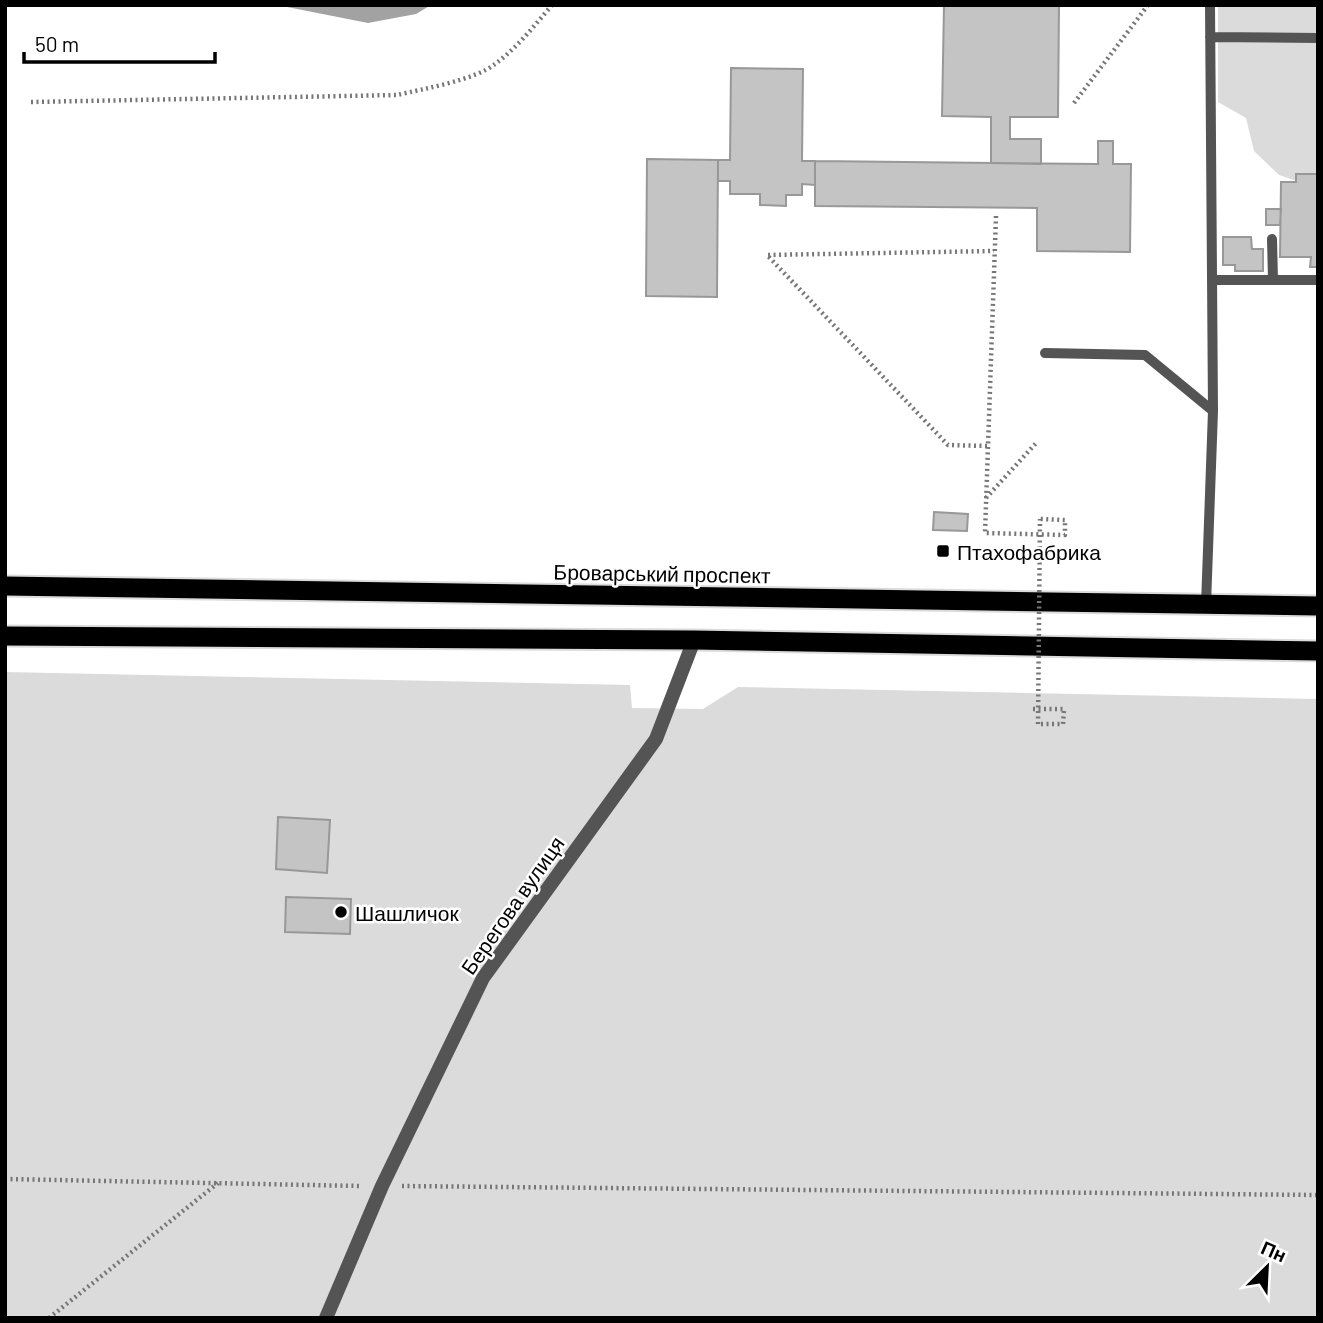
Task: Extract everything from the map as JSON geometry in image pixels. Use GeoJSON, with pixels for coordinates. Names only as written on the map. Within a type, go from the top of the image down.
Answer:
{"type":"FeatureCollection","features":[{"type":"Feature","properties":{"kind":"highway","name":"Броварський проспект"},"geometry":{"type":"LineString","coordinates":[[5,586],[1318,606]]}},
{"type":"Feature","properties":{"kind":"highway"},"geometry":{"type":"LineString","coordinates":[[5,636],[694,640],[1318,651]]}},
{"type":"Feature","properties":{"kind":"street","name":"Берегова вулиця"},"geometry":{"type":"LineString","coordinates":[[326,1318],[382,1186],[483,978],[656,739],[694,640]]}},
{"type":"Feature","properties":{"kind":"lane"},"geometry":{"type":"LineString","coordinates":[[1206,605],[1213,411],[1210,5]]}},
{"type":"Feature","properties":{"kind":"lane"},"geometry":{"type":"LineString","coordinates":[[1210,37],[1318,38]]}},
{"type":"Feature","properties":{"kind":"lane"},"geometry":{"type":"LineString","coordinates":[[1272,239],[1273,280]]}},
{"type":"Feature","properties":{"kind":"lane"},"geometry":{"type":"LineString","coordinates":[[1212,280],[1318,280]]}},
{"type":"Feature","properties":{"kind":"lane"},"geometry":{"type":"LineString","coordinates":[[1045,353],[1145,355],[1213,411]]}},
{"type":"Feature","properties":{"kind":"path"},"geometry":{"type":"LineString","coordinates":[[31,102],[397,95],[443,85],[494,66],[529,33],[552,5]]}},
{"type":"Feature","properties":{"kind":"path"},"geometry":{"type":"LineString","coordinates":[[1074,103],[1148,5]]}},
{"type":"Feature","properties":{"kind":"path"},"geometry":{"type":"LineString","coordinates":[[996,216],[985,533],[1065,535],[1065,520],[1040,519],[1038,724],[1063,724],[1064,709],[1033,709]]}},
{"type":"Feature","properties":{"kind":"path"},"geometry":{"type":"LineString","coordinates":[[988,446],[948,445],[767,255],[995,251]]}},
{"type":"Feature","properties":{"kind":"path"},"geometry":{"type":"LineString","coordinates":[[986,499],[1037,442]]}},
{"type":"Feature","properties":{"kind":"path"},"geometry":{"type":"LineString","coordinates":[[5,1179],[382,1186],[1318,1195]]}},
{"type":"Feature","properties":{"kind":"path"},"geometry":{"type":"LineString","coordinates":[[49,1318],[219,1183]]}},
{"type":"Feature","properties":{"kind":"shaded area"},"geometry":{"type":"Polygon","coordinates":[[[277,5],[431,5],[416,14],[368,23],[277,5]]]}},
{"type":"Feature","properties":{"kind":"shaded area"},"geometry":{"type":"Polygon","coordinates":[[[1218,5],[1318,5],[1318,188],[1279,175],[1254,151],[1246,118],[1218,102],[1218,5]]]}},
{"type":"Feature","properties":{"kind":"shaded area"},"geometry":{"type":"Polygon","coordinates":[[[5,672],[630,685],[632,708],[703,709],[738,687],[1318,699],[1318,1318],[5,1318],[5,672]]]}},
{"type":"Feature","properties":{"kind":"building"},"geometry":{"type":"Polygon","coordinates":[[[944,5],[1059,5],[1058,117],[1010,117],[1010,139],[1041,139],[1041,164],[991,163],[991,117],[942,116],[944,5]]]}},
{"type":"Feature","properties":{"kind":"building"},"geometry":{"type":"Polygon","coordinates":[[[731,68],[803,69],[802,161],[815,161],[815,185],[802,184],[802,195],[786,195],[786,206],[760,205],[760,194],[730,194],[730,181],[718,181],[718,160],[730,160],[731,68]]]}},
{"type":"Feature","properties":{"kind":"building"},"geometry":{"type":"Polygon","coordinates":[[[1098,141],[1113,141],[1113,164],[1131,164],[1130,252],[1037,251],[1037,208],[815,206],[815,161],[1098,164],[1098,141]]]}},
{"type":"Feature","properties":{"kind":"building"},"geometry":{"type":"Polygon","coordinates":[[[647,159],[718,160],[717,297],[646,296],[647,159]]]}},
{"type":"Feature","properties":{"kind":"building"},"geometry":{"type":"Polygon","coordinates":[[[1296,174],[1318,174],[1318,267],[1310,267],[1311,257],[1280,257],[1281,182],[1296,182],[1296,174]]]}},
{"type":"Feature","properties":{"kind":"building"},"geometry":{"type":"Polygon","coordinates":[[[1266,209],[1281,209],[1280,225],[1266,225],[1266,209]]]}},
{"type":"Feature","properties":{"kind":"building"},"geometry":{"type":"Polygon","coordinates":[[[1223,237],[1251,237],[1252,249],[1263,249],[1263,271],[1235,271],[1235,265],[1223,265],[1223,237]]]}},
{"type":"Feature","properties":{"kind":"building"},"geometry":{"type":"Polygon","coordinates":[[[934,512],[968,514],[967,531],[933,530],[934,512]]]}},
{"type":"Feature","properties":{"kind":"building"},"geometry":{"type":"Polygon","coordinates":[[[278,817],[330,820],[327,873],[276,869],[278,817]]]}},
{"type":"Feature","properties":{"kind":"building"},"geometry":{"type":"Polygon","coordinates":[[[286,897],[351,899],[350,934],[285,932],[286,897]]]}},
{"type":"Feature","properties":{"kind":"place","name":"Птахофабрика"},"geometry":{"type":"Point","coordinates":[943,551]}},
{"type":"Feature","properties":{"kind":"place","name":"Шашличок"},"geometry":{"type":"Point","coordinates":[341,912]}}]}
